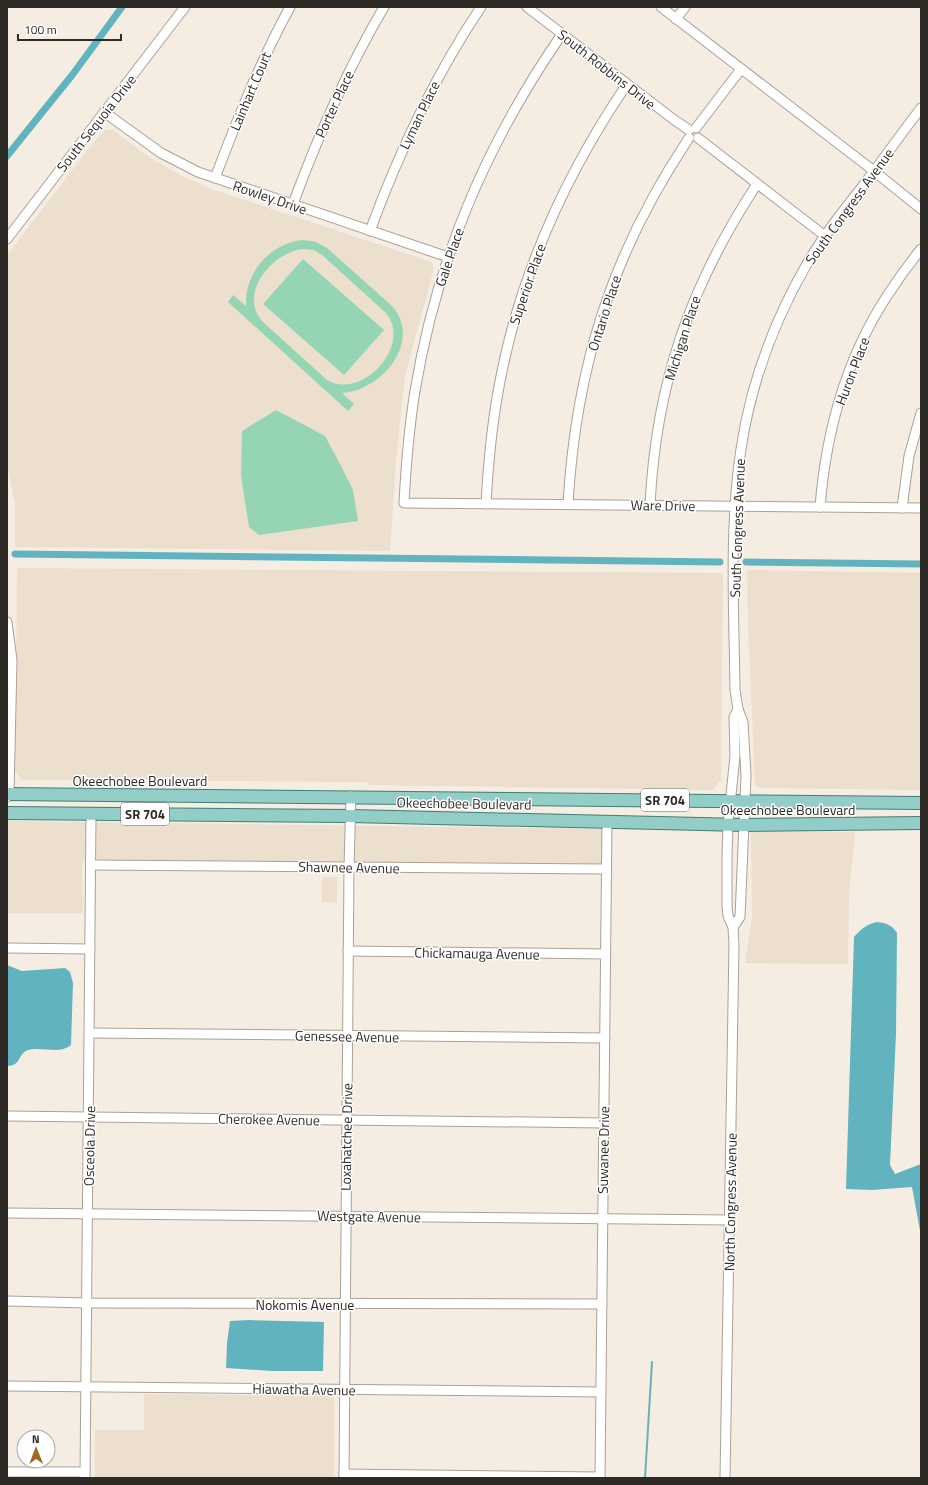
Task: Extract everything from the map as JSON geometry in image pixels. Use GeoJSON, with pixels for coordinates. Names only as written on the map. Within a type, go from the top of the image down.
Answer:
{"type":"FeatureCollection","features":[{"type":"Feature","properties":{"kind":"main road","name":"Okeechobee Boulevard"},"geometry":{"type":"LineString","coordinates":[[8,795],[351,796],[921,803]]}},
{"type":"Feature","properties":{"kind":"main road","name":"Okeechobee Boulevard"},"geometry":{"type":"LineString","coordinates":[[7,813],[350,816],[728,824],[921,823]]}},
{"type":"Feature","properties":{"kind":"main road"},"geometry":{"type":"LineString","coordinates":[[894,824],[906,816],[921,815]]}},
{"type":"Feature","properties":{"kind":"street","name":"South Sequoia Drive"},"geometry":{"type":"LineString","coordinates":[[7,239],[185,7]]}},
{"type":"Feature","properties":{"kind":"street","name":"Lainhart Court"},"geometry":{"type":"LineString","coordinates":[[215,178],[251,87],[290,7]]}},
{"type":"Feature","properties":{"kind":"street","name":"Porter Place"},"geometry":{"type":"LineString","coordinates":[[293,204],[311,155],[331,108],[354,61],[384,7]]}},
{"type":"Feature","properties":{"kind":"street","name":"Lyman Place"},"geometry":{"type":"LineString","coordinates":[[370,230],[388,182],[417,118],[454,50],[481,7]]}},
{"type":"Feature","properties":{"kind":"street","name":"South Robbins Drive"},"geometry":{"type":"LineString","coordinates":[[527,7],[693,133],[825,236]]}},
{"type":"Feature","properties":{"kind":"street"},"geometry":{"type":"LineString","coordinates":[[661,7],[921,209]]}},
{"type":"Feature","properties":{"kind":"street"},"geometry":{"type":"LineString","coordinates":[[676,19],[685,7]]}},
{"type":"Feature","properties":{"kind":"street","name":"Gale Place"},"geometry":{"type":"LineString","coordinates":[[404,503],[410,429],[416,385],[427,329],[448,257],[469,202],[504,127],[534,76],[562,34]]}},
{"type":"Feature","properties":{"kind":"street","name":"Ontario Place"},"geometry":{"type":"LineString","coordinates":[[568,504],[572,453],[578,407],[588,362],[602,311],[626,249],[660,184],[693,133],[741,69]]}},
{"type":"Feature","properties":{"kind":"street","name":"Superior Place"},"geometry":{"type":"LineString","coordinates":[[486,504],[491,439],[503,363],[522,295],[542,238],[572,174],[604,119],[627,84]]}},
{"type":"Feature","properties":{"kind":"street","name":"South Congress Avenue"},"geometry":{"type":"LineString","coordinates":[[746,801],[743,722],[738,709],[735,690],[734,567],[735,506],[741,449],[748,413],[759,372],[771,338],[782,311],[802,273],[825,236],[921,108]]}},
{"type":"Feature","properties":{"kind":"street","name":"Rowley Drive"},"geometry":{"type":"LineString","coordinates":[[104,112],[161,153],[185,166],[215,178],[448,257]]}},
{"type":"Feature","properties":{"kind":"street","name":"Michigan Place"},"geometry":{"type":"LineString","coordinates":[[650,505],[653,458],[658,427],[664,396],[678,344],[697,293],[710,264],[724,237],[757,184]]}},
{"type":"Feature","properties":{"kind":"street","name":"Huron Place"},"geometry":{"type":"LineString","coordinates":[[820,507],[828,443],[838,404],[851,367],[870,325],[886,297],[921,249]]}},
{"type":"Feature","properties":{"kind":"street"},"geometry":{"type":"LineString","coordinates":[[902,508],[909,456],[921,413]]}},
{"type":"Feature","properties":{"kind":"street","name":"Ware Drive"},"geometry":{"type":"LineString","coordinates":[[404,503],[921,508]]}},
{"type":"Feature","properties":{"kind":"street"},"geometry":{"type":"LineString","coordinates":[[7,622],[12,660],[9,714],[8,795]]}},
{"type":"Feature","properties":{"kind":"street","name":"South Congress Avenue"},"geometry":{"type":"LineString","coordinates":[[731,801],[735,756],[734,716],[738,709]]}},
{"type":"Feature","properties":{"kind":"street","name":"Loxahatchee Drive"},"geometry":{"type":"LineString","coordinates":[[344,1476],[345,1216],[351,796]]}},
{"type":"Feature","properties":{"kind":"street","name":"North Congress Avenue"},"geometry":{"type":"LineString","coordinates":[[725,1478],[730,1220],[733,927],[728,916],[727,907],[728,824],[731,801]]}},
{"type":"Feature","properties":{"kind":"street","name":"North Congress Avenue"},"geometry":{"type":"LineString","coordinates":[[733,927],[740,917],[746,801]]}},
{"type":"Feature","properties":{"kind":"street","name":"Osceola Drive"},"geometry":{"type":"LineString","coordinates":[[85,1475],[91,814]]}},
{"type":"Feature","properties":{"kind":"street","name":"Suwanee Drive"},"geometry":{"type":"LineString","coordinates":[[600,1478],[606,822]]}},
{"type":"Feature","properties":{"kind":"street","name":"Shawnee Avenue"},"geometry":{"type":"LineString","coordinates":[[91,864],[606,869]]}},
{"type":"Feature","properties":{"kind":"street"},"geometry":{"type":"LineString","coordinates":[[7,948],[90,949]]}},
{"type":"Feature","properties":{"kind":"street","name":"Chickamauga Avenue"},"geometry":{"type":"LineString","coordinates":[[348,951],[605,954]]}},
{"type":"Feature","properties":{"kind":"street","name":"Genessee Avenue"},"geometry":{"type":"LineString","coordinates":[[90,1033],[604,1038]]}},
{"type":"Feature","properties":{"kind":"street","name":"Cherokee Avenue"},"geometry":{"type":"LineString","coordinates":[[7,1116],[604,1123]]}},
{"type":"Feature","properties":{"kind":"street","name":"Westgate Avenue"},"geometry":{"type":"LineString","coordinates":[[7,1213],[730,1220]]}},
{"type":"Feature","properties":{"kind":"street","name":"Nokomis Avenue"},"geometry":{"type":"LineString","coordinates":[[7,1301],[87,1303],[602,1304]]}},
{"type":"Feature","properties":{"kind":"street","name":"Hiawatha Avenue"},"geometry":{"type":"LineString","coordinates":[[7,1386],[601,1392]]}},
{"type":"Feature","properties":{"kind":"street"},"geometry":{"type":"LineString","coordinates":[[7,1472],[85,1475]]}},
{"type":"Feature","properties":{"kind":"street"},"geometry":{"type":"LineString","coordinates":[[344,1476],[600,1478]]}},
{"type":"Feature","properties":{"kind":"shaded area"},"geometry":{"type":"Polygon","coordinates":[[[106,130],[113,130],[147,156],[180,175],[211,189],[432,262],[434,268],[405,376],[396,461],[390,551],[15,547],[15,504],[7,464],[7,255],[97,138],[106,130]]]}},
{"type":"Feature","properties":{"kind":"shaded area"},"geometry":{"type":"Polygon","coordinates":[[[17,568],[723,573],[721,780],[713,790],[369,785],[366,782],[22,780],[15,772],[17,568]]]}},
{"type":"Feature","properties":{"kind":"shaded area"},"geometry":{"type":"Polygon","coordinates":[[[747,570],[921,573],[921,790],[760,788],[755,785],[747,570]]]}},
{"type":"Feature","properties":{"kind":"shaded area"},"geometry":{"type":"Polygon","coordinates":[[[7,821],[603,829],[603,866],[82,861],[83,913],[7,913],[7,821]]]}},
{"type":"Feature","properties":{"kind":"shaded area"},"geometry":{"type":"Polygon","coordinates":[[[751,831],[855,832],[849,896],[848,964],[745,963],[752,918],[751,831]]]}},
{"type":"Feature","properties":{"kind":"shaded area"},"geometry":{"type":"Polygon","coordinates":[[[322,877],[337,877],[337,903],[322,902],[322,877]]]}},
{"type":"Feature","properties":{"kind":"shaded area"},"geometry":{"type":"Polygon","coordinates":[[[144,1394],[334,1396],[334,1478],[95,1478],[95,1430],[144,1430],[144,1394]]]}},
{"type":"Feature","properties":{"kind":"green space"},"geometry":{"type":"Polygon","coordinates":[[[304,240],[316,242],[327,248],[391,305],[400,319],[403,333],[401,348],[394,361],[384,374],[371,383],[357,390],[342,393],[354,404],[348,411],[228,302],[233,295],[246,306],[250,282],[262,261],[271,253],[292,242],[304,240]],[[302,249],[291,252],[270,266],[262,276],[256,288],[254,299],[256,311],[263,322],[327,380],[341,384],[355,383],[369,376],[380,366],[389,353],[393,339],[392,325],[385,312],[322,255],[314,250],[302,249]]]}},
{"type":"Feature","properties":{"kind":"green space"},"geometry":{"type":"Polygon","coordinates":[[[303,259],[384,330],[344,375],[263,304],[303,259]]]}},
{"type":"Feature","properties":{"kind":"green space"},"geometry":{"type":"Polygon","coordinates":[[[276,410],[325,436],[353,490],[358,521],[259,535],[249,527],[241,476],[242,431],[276,410]]]}},
{"type":"Feature","properties":{"kind":"water"},"geometry":{"type":"Polygon","coordinates":[[[877,922],[888,925],[897,933],[896,1034],[890,1165],[895,1174],[921,1164],[921,1236],[912,1187],[872,1190],[846,1189],[854,937],[864,927],[877,922]]]}},
{"type":"Feature","properties":{"kind":"water"},"geometry":{"type":"Polygon","coordinates":[[[7,965],[22,971],[65,968],[70,972],[73,983],[71,1045],[66,1048],[56,1050],[28,1050],[22,1054],[15,1064],[7,1066],[7,965]]]}},
{"type":"Feature","properties":{"kind":"water"},"geometry":{"type":"Polygon","coordinates":[[[249,1320],[324,1322],[323,1371],[272,1371],[226,1368],[230,1321],[249,1320]]]}},
{"type":"Feature","properties":{"kind":"waterway"},"geometry":{"type":"LineString","coordinates":[[7,156],[73,74],[122,7]]}},
{"type":"Feature","properties":{"kind":"waterway"},"geometry":{"type":"LineString","coordinates":[[15,554],[720,562]]}},
{"type":"Feature","properties":{"kind":"waterway"},"geometry":{"type":"LineString","coordinates":[[746,562],[921,564]]}},
{"type":"Feature","properties":{"kind":"waterway"},"geometry":{"type":"LineString","coordinates":[[645,1478],[652,1362]]}}]}
